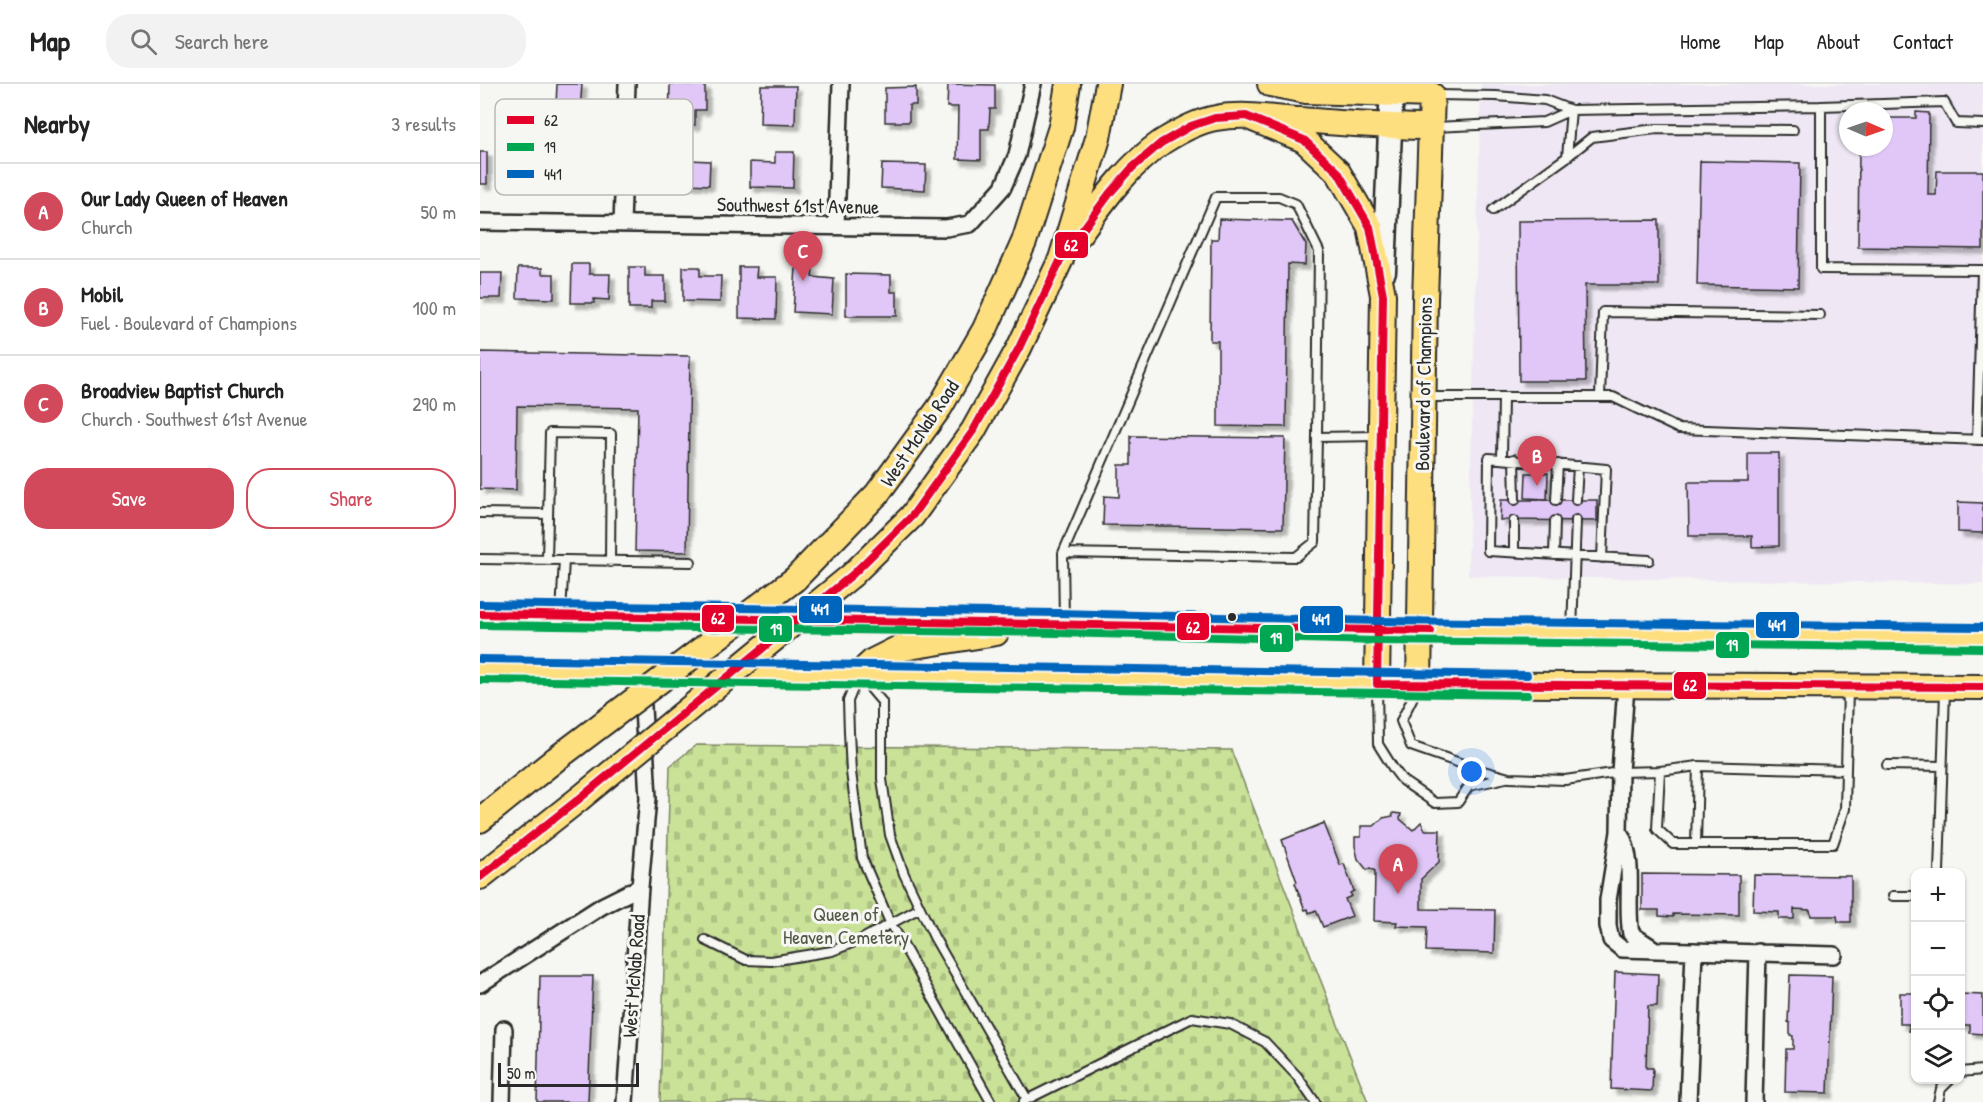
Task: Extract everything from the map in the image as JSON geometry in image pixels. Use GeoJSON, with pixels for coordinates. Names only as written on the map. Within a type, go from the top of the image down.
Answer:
{"type":"FeatureCollection","features":[{"type":"Feature","properties":{"kind":"main road","name":"West McNab Road"},"geometry":{"type":"LineString","coordinates":[[480,820],[555,759],[795,579],[877,494],[940,407],[985,329],[1024,242],[1061,128],[1068,84]]}},
{"type":"Feature","properties":{"kind":"main road","name":"West McNab Road"},"geometry":{"type":"LineString","coordinates":[[480,877],[579,799],[852,575],[912,516],[973,431],[1019,348],[1061,259],[1098,138],[1108,84]]}},
{"type":"Feature","properties":{"kind":"main road"},"geometry":{"type":"LineString","coordinates":[[1270,84],[1306,91],[1432,89]]}},
{"type":"Feature","properties":{"kind":"main road","name":"Boulevard of Champions"},"geometry":{"type":"LineString","coordinates":[[1419,685],[1423,397],[1432,89]]}},
{"type":"Feature","properties":{"kind":"main road"},"geometry":{"type":"LineString","coordinates":[[1061,259],[1110,193],[1132,168],[1161,143],[1191,126],[1215,118],[1246,116],[1390,127],[1431,127]]}},
{"type":"Feature","properties":{"kind":"main road"},"geometry":{"type":"LineString","coordinates":[[1246,116],[1304,140],[1338,172],[1370,227],[1383,295]]}},
{"type":"Feature","properties":{"kind":"main road","name":"Boulevard of Champions"},"geometry":{"type":"LineString","coordinates":[[1377,684],[1383,295]]}},
{"type":"Feature","properties":{"kind":"main road"},"geometry":{"type":"LineString","coordinates":[[480,614],[1061,623],[1379,631],[1983,638]]}},
{"type":"Feature","properties":{"kind":"main road"},"geometry":{"type":"LineString","coordinates":[[859,674],[873,661],[897,649],[1061,623]]}},
{"type":"Feature","properties":{"kind":"main road"},"geometry":{"type":"LineString","coordinates":[[480,669],[1419,685],[1983,687]]}},
{"type":"Feature","properties":{"kind":"street"},"geometry":{"type":"LineString","coordinates":[[626,99],[627,84]]}},
{"type":"Feature","properties":{"kind":"street"},"geometry":{"type":"LineString","coordinates":[[836,226],[841,84]]}},
{"type":"Feature","properties":{"kind":"street","name":"Southwest 61st Avenue"},"geometry":{"type":"LineString","coordinates":[[480,222],[946,228],[970,224],[1003,187],[1017,155],[1034,84]]}},
{"type":"Feature","properties":{"kind":"street","name":"Boulevard of Champions"},"geometry":{"type":"LineString","coordinates":[[1383,295],[1391,88]]}},
{"type":"Feature","properties":{"kind":"street"},"geometry":{"type":"LineString","coordinates":[[622,224],[623,195]]}},
{"type":"Feature","properties":{"kind":"street","name":"West McNab Road"},"geometry":{"type":"LineString","coordinates":[[625,1102],[648,798],[641,671]]}},
{"type":"Feature","properties":{"kind":"street"},"geometry":{"type":"LineString","coordinates":[[1626,686],[1620,772],[1619,832],[1608,900],[1608,926],[1611,940],[1622,949],[1834,954]]}},
{"type":"Feature","properties":{"kind":"street","name":"West McNab Road"},"geometry":{"type":"LineString","coordinates":[[480,984],[602,906],[640,887]]}},
{"type":"Feature","properties":{"kind":"street"},"geometry":{"type":"LineString","coordinates":[[1688,1102],[1694,951]]}},
{"type":"Feature","properties":{"kind":"street"},"geometry":{"type":"LineString","coordinates":[[1754,1102],[1758,952]]}},
{"type":"Feature","properties":{"kind":"street"},"geometry":{"type":"LineString","coordinates":[[502,1102],[504,1029]]}},
{"type":"Feature","properties":{"kind":"lane"},"geometry":{"type":"LineString","coordinates":[[1432,89],[1545,100],[1571,110],[1944,102],[1956,123],[1983,124]]}},
{"type":"Feature","properties":{"kind":"lane"},"geometry":{"type":"LineString","coordinates":[[1423,397],[1613,397],[1679,429],[1980,440],[1983,270],[1821,269],[1821,106]]}},
{"type":"Feature","properties":{"kind":"lane"},"geometry":{"type":"LineString","coordinates":[[1431,127],[1544,122],[1571,110]]}},
{"type":"Feature","properties":{"kind":"lane"},"geometry":{"type":"LineString","coordinates":[[1566,157],[1571,110]]}},
{"type":"Feature","properties":{"kind":"lane"},"geometry":{"type":"LineString","coordinates":[[1494,210],[1592,137],[1646,130],[1793,130]]}},
{"type":"Feature","properties":{"kind":"lane"},"geometry":{"type":"LineString","coordinates":[[1061,623],[1063,553],[1216,197],[1279,197],[1296,204],[1319,251],[1315,542],[1296,557],[1063,553]]}},
{"type":"Feature","properties":{"kind":"lane"},"geometry":{"type":"LineString","coordinates":[[1600,397],[1603,312],[1820,315]]}},
{"type":"Feature","properties":{"kind":"lane"},"geometry":{"type":"LineString","coordinates":[[1502,459],[1503,397]]}},
{"type":"Feature","properties":{"kind":"lane"},"geometry":{"type":"LineString","coordinates":[[547,560],[550,432],[611,434],[610,562]]}},
{"type":"Feature","properties":{"kind":"lane"},"geometry":{"type":"LineString","coordinates":[[1317,437],[1382,436]]}},
{"type":"Feature","properties":{"kind":"lane"},"geometry":{"type":"LineString","coordinates":[[1602,558],[1606,469],[1489,458],[1488,551],[1602,558],[1648,560]]}},
{"type":"Feature","properties":{"kind":"lane"},"geometry":{"type":"LineString","coordinates":[[1514,459],[1515,500]]}},
{"type":"Feature","properties":{"kind":"lane"},"geometry":{"type":"LineString","coordinates":[[1556,500],[1558,464]]}},
{"type":"Feature","properties":{"kind":"lane"},"geometry":{"type":"LineString","coordinates":[[1576,500],[1578,466]]}},
{"type":"Feature","properties":{"kind":"lane"},"geometry":{"type":"LineString","coordinates":[[480,513],[548,514]]}},
{"type":"Feature","properties":{"kind":"lane"},"geometry":{"type":"LineString","coordinates":[[1514,552],[1515,520]]}},
{"type":"Feature","properties":{"kind":"lane"},"geometry":{"type":"LineString","coordinates":[[1554,555],[1555,520]]}},
{"type":"Feature","properties":{"kind":"lane"},"geometry":{"type":"LineString","coordinates":[[1572,633],[1576,520]]}},
{"type":"Feature","properties":{"kind":"lane"},"geometry":{"type":"LineString","coordinates":[[480,559],[691,562]]}},
{"type":"Feature","properties":{"kind":"lane"},"geometry":{"type":"LineString","coordinates":[[561,614],[564,560]]}},
{"type":"Feature","properties":{"kind":"lane"},"geometry":{"type":"LineString","coordinates":[[991,1102],[891,924],[862,858],[851,772],[848,700],[859,674],[882,702],[882,778],[890,835],[904,874],[934,938],[1025,1101],[1192,1018],[1230,1024],[1265,1042],[1297,1076],[1315,1102]]}},
{"type":"Feature","properties":{"kind":"lane"},"geometry":{"type":"LineString","coordinates":[[1377,684],[1378,744],[1403,781],[1435,803],[1458,802],[1469,786],[1509,778],[1565,780],[1620,772],[1660,771],[1698,766],[1846,770]]}},
{"type":"Feature","properties":{"kind":"lane"},"geometry":{"type":"LineString","coordinates":[[1419,685],[1401,721],[1411,746],[1509,778]]}},
{"type":"Feature","properties":{"kind":"lane"},"geometry":{"type":"LineString","coordinates":[[1660,771],[1657,829],[1673,844],[1833,844],[1845,809],[1848,686]]}},
{"type":"Feature","properties":{"kind":"lane"},"geometry":{"type":"LineString","coordinates":[[1939,868],[1945,686]]}},
{"type":"Feature","properties":{"kind":"lane"},"geometry":{"type":"LineString","coordinates":[[1887,765],[1942,766]]}},
{"type":"Feature","properties":{"kind":"lane"},"geometry":{"type":"LineString","coordinates":[[1696,844],[1698,766]]}},
{"type":"Feature","properties":{"kind":"lane"},"geometry":{"type":"LineString","coordinates":[[1893,896],[1911,896]]}},
{"type":"Feature","properties":{"kind":"lane"},"geometry":{"type":"LineString","coordinates":[[705,940],[746,960],[771,961],[832,951],[862,939],[920,908]]}},
{"type":"Feature","properties":{"kind":"lane"},"geometry":{"type":"LineString","coordinates":[[1965,1072],[1983,1070]]}},
{"type":"Feature","properties":{"kind":"lane"},"geometry":{"type":"LineString","coordinates":[[1938,1102],[1941,1089],[1946,1084]]}},
{"type":"Feature","properties":{"kind":"shaded area"},"geometry":{"type":"Polygon","coordinates":[[[1481,84],[1983,84],[1983,584],[1468,576],[1481,84]]]}},
{"type":"Feature","properties":{"kind":"green space","name":"Queen of Heaven Cemetery"},"geometry":{"type":"Polygon","coordinates":[[[696,745],[1231,750],[1368,1102],[660,1102],[670,766],[696,745]]]}},
{"type":"Feature","properties":{"kind":"building"},"geometry":{"type":"Polygon","coordinates":[[[557,84],[582,84],[581,99],[556,99],[557,84]]]}},
{"type":"Feature","properties":{"kind":"building"},"geometry":{"type":"Polygon","coordinates":[[[670,84],[705,85],[705,110],[695,110],[695,125],[693,125],[693,99],[670,99],[670,84]]]}},
{"type":"Feature","properties":{"kind":"building"},"geometry":{"type":"Polygon","coordinates":[[[948,84],[995,85],[995,109],[990,109],[989,129],[981,129],[981,160],[957,159],[958,107],[947,107],[948,84]]]}},
{"type":"Feature","properties":{"kind":"building"},"geometry":{"type":"Polygon","coordinates":[[[761,86],[796,86],[795,125],[760,124],[761,86]]]}},
{"type":"Feature","properties":{"kind":"building"},"geometry":{"type":"Polygon","coordinates":[[[916,87],[916,105],[909,105],[909,122],[885,122],[885,88],[916,87]]]}},
{"type":"Feature","properties":{"kind":"building"},"geometry":{"type":"Polygon","coordinates":[[[1916,112],[1929,113],[1928,195],[1936,195],[1937,171],[1983,171],[1983,249],[1858,247],[1859,156],[1893,156],[1893,118],[1916,118],[1916,112]]]}},
{"type":"Feature","properties":{"kind":"building"},"geometry":{"type":"Polygon","coordinates":[[[480,152],[487,152],[487,184],[480,184],[480,152]]]}},
{"type":"Feature","properties":{"kind":"building"},"geometry":{"type":"Polygon","coordinates":[[[775,152],[794,152],[793,188],[750,187],[750,162],[775,163],[775,152]]]}},
{"type":"Feature","properties":{"kind":"building"},"geometry":{"type":"Polygon","coordinates":[[[693,160],[710,161],[709,185],[693,184],[693,160]]]}},
{"type":"Feature","properties":{"kind":"building"},"geometry":{"type":"Polygon","coordinates":[[[1700,161],[1800,163],[1798,287],[1697,285],[1700,161]]]}},
{"type":"Feature","properties":{"kind":"building"},"geometry":{"type":"Polygon","coordinates":[[[882,164],[926,165],[925,190],[881,188],[882,164]]]}},
{"type":"Feature","properties":{"kind":"building"},"geometry":{"type":"Polygon","coordinates":[[[1219,219],[1292,221],[1306,245],[1305,265],[1288,264],[1286,427],[1218,426],[1218,341],[1210,341],[1211,239],[1218,239],[1219,219]]]}},
{"type":"Feature","properties":{"kind":"building"},"geometry":{"type":"Polygon","coordinates":[[[1659,220],[1659,285],[1585,285],[1586,381],[1519,381],[1518,221],[1659,220]]]}},
{"type":"Feature","properties":{"kind":"building"},"geometry":{"type":"Polygon","coordinates":[[[572,264],[589,264],[589,274],[610,274],[609,300],[594,299],[594,303],[571,303],[572,264]]]}},
{"type":"Feature","properties":{"kind":"building"},"geometry":{"type":"Polygon","coordinates":[[[629,267],[645,267],[645,276],[665,276],[665,301],[651,301],[651,308],[629,308],[629,267]]]}},
{"type":"Feature","properties":{"kind":"building"},"geometry":{"type":"Polygon","coordinates":[[[683,267],[700,267],[700,276],[721,276],[720,302],[683,301],[683,267]]]}},
{"type":"Feature","properties":{"kind":"building"},"geometry":{"type":"Polygon","coordinates":[[[739,267],[757,267],[756,277],[777,277],[776,319],[739,318],[739,267]]]}},
{"type":"Feature","properties":{"kind":"building"},"geometry":{"type":"Polygon","coordinates":[[[796,267],[813,268],[812,277],[834,279],[832,314],[793,312],[796,267]]]}},
{"type":"Feature","properties":{"kind":"building"},"geometry":{"type":"Polygon","coordinates":[[[518,268],[542,268],[542,274],[554,274],[554,299],[517,298],[518,268]]]}},
{"type":"Feature","properties":{"kind":"building"},"geometry":{"type":"Polygon","coordinates":[[[480,273],[502,273],[501,298],[480,298],[480,273]]]}},
{"type":"Feature","properties":{"kind":"building"},"geometry":{"type":"Polygon","coordinates":[[[846,274],[891,275],[891,292],[897,292],[897,316],[846,316],[846,274]]]}},
{"type":"Feature","properties":{"kind":"building"},"geometry":{"type":"Polygon","coordinates":[[[480,352],[690,356],[687,552],[635,551],[638,408],[517,406],[516,490],[480,489],[480,352]]]}},
{"type":"Feature","properties":{"kind":"building"},"geometry":{"type":"Polygon","coordinates":[[[1131,436],[1285,438],[1283,528],[1103,525],[1104,496],[1119,497],[1119,465],[1131,465],[1131,436]]]}},
{"type":"Feature","properties":{"kind":"building"},"geometry":{"type":"Polygon","coordinates":[[[1748,453],[1779,453],[1779,546],[1752,547],[1752,536],[1689,536],[1688,482],[1748,482],[1748,453]]]}},
{"type":"Feature","properties":{"kind":"building"},"geometry":{"type":"Polygon","coordinates":[[[1526,473],[1548,473],[1547,499],[1525,498],[1526,473]]]}},
{"type":"Feature","properties":{"kind":"building"},"geometry":{"type":"Polygon","coordinates":[[[1501,500],[1597,500],[1597,521],[1500,520],[1501,500]]]}},
{"type":"Feature","properties":{"kind":"building"},"geometry":{"type":"Polygon","coordinates":[[[1958,502],[1983,503],[1983,533],[1958,532],[1958,502]]]}},
{"type":"Feature","properties":{"kind":"building"},"geometry":{"type":"Polygon","coordinates":[[[1393,813],[1401,814],[1400,819],[1413,830],[1421,822],[1425,830],[1440,830],[1439,862],[1421,879],[1421,909],[1495,910],[1494,953],[1426,951],[1427,927],[1396,926],[1397,922],[1374,921],[1375,871],[1370,868],[1367,870],[1358,859],[1355,837],[1361,837],[1361,826],[1374,826],[1383,818],[1393,816],[1393,813]]]}},
{"type":"Feature","properties":{"kind":"building"},"geometry":{"type":"Polygon","coordinates":[[[1324,823],[1340,865],[1344,864],[1354,891],[1350,893],[1352,896],[1345,899],[1352,916],[1323,927],[1316,910],[1309,913],[1308,909],[1305,910],[1282,840],[1324,823]]]}},
{"type":"Feature","properties":{"kind":"building"},"geometry":{"type":"Polygon","coordinates":[[[1642,874],[1739,875],[1739,915],[1673,914],[1673,917],[1659,916],[1659,910],[1642,910],[1642,874]]]}},
{"type":"Feature","properties":{"kind":"building"},"geometry":{"type":"Polygon","coordinates":[[[1754,875],[1851,876],[1851,922],[1838,922],[1837,916],[1811,916],[1810,910],[1794,909],[1794,919],[1779,919],[1779,912],[1753,911],[1754,875]]]}},
{"type":"Feature","properties":{"kind":"building"},"geometry":{"type":"Polygon","coordinates":[[[1615,972],[1658,974],[1657,1006],[1648,1006],[1646,1068],[1653,1068],[1652,1091],[1611,1089],[1615,972]]]}},
{"type":"Feature","properties":{"kind":"building"},"geometry":{"type":"Polygon","coordinates":[[[1790,975],[1832,976],[1828,1093],[1785,1092],[1786,1049],[1793,1049],[1793,1036],[1790,1035],[1790,1023],[1788,1022],[1790,975]]]}},
{"type":"Feature","properties":{"kind":"building"},"geometry":{"type":"Polygon","coordinates":[[[540,976],[593,976],[588,1102],[537,1102],[540,976]]]}},
{"type":"Feature","properties":{"kind":"building"},"geometry":{"type":"Polygon","coordinates":[[[1900,993],[1911,993],[1911,1031],[1909,1031],[1909,1024],[1900,1024],[1900,993]]]}},
{"type":"Feature","properties":{"kind":"building"},"geometry":{"type":"Polygon","coordinates":[[[1965,994],[1983,995],[1983,1034],[1970,1033],[1970,1025],[1965,1025],[1965,994]]]}},
{"type":"Feature","properties":{"kind":"transit line","name":"62"},"geometry":{"type":"LineString","coordinates":[[480,877],[579,799],[852,575],[912,516],[973,431],[1019,348],[1061,259],[1110,193],[1132,168],[1161,143],[1191,126],[1215,118],[1246,116],[1304,140],[1338,172],[1370,227],[1383,295],[1377,684],[1983,687]]}},
{"type":"Feature","properties":{"kind":"transit line","name":"441"},"geometry":{"type":"LineString","coordinates":[[480,604],[1057,613],[1379,621],[1983,627]]}},
{"type":"Feature","properties":{"kind":"transit line","name":"62"},"geometry":{"type":"LineString","coordinates":[[480,614],[1431,631]]}},
{"type":"Feature","properties":{"kind":"transit line","name":"19"},"geometry":{"type":"LineString","coordinates":[[480,625],[1057,633],[1379,641],[1983,648]]}},
{"type":"Feature","properties":{"kind":"transit line","name":"441"},"geometry":{"type":"LineString","coordinates":[[480,659],[1527,675]]}},
{"type":"Feature","properties":{"kind":"transit line","name":"19"},"geometry":{"type":"LineString","coordinates":[[480,680],[1527,695]]}},
{"type":"Feature","properties":{"kind":"place","name":"Broadview Baptist Church"},"geometry":{"type":"Point","coordinates":[803,281]}},
{"type":"Feature","properties":{"kind":"place","name":"Mobil"},"geometry":{"type":"Point","coordinates":[1537,486]}},
{"type":"Feature","properties":{"kind":"place","name":"Our Lady Queen of Heaven"},"geometry":{"type":"Point","coordinates":[1398,894]}}]}
